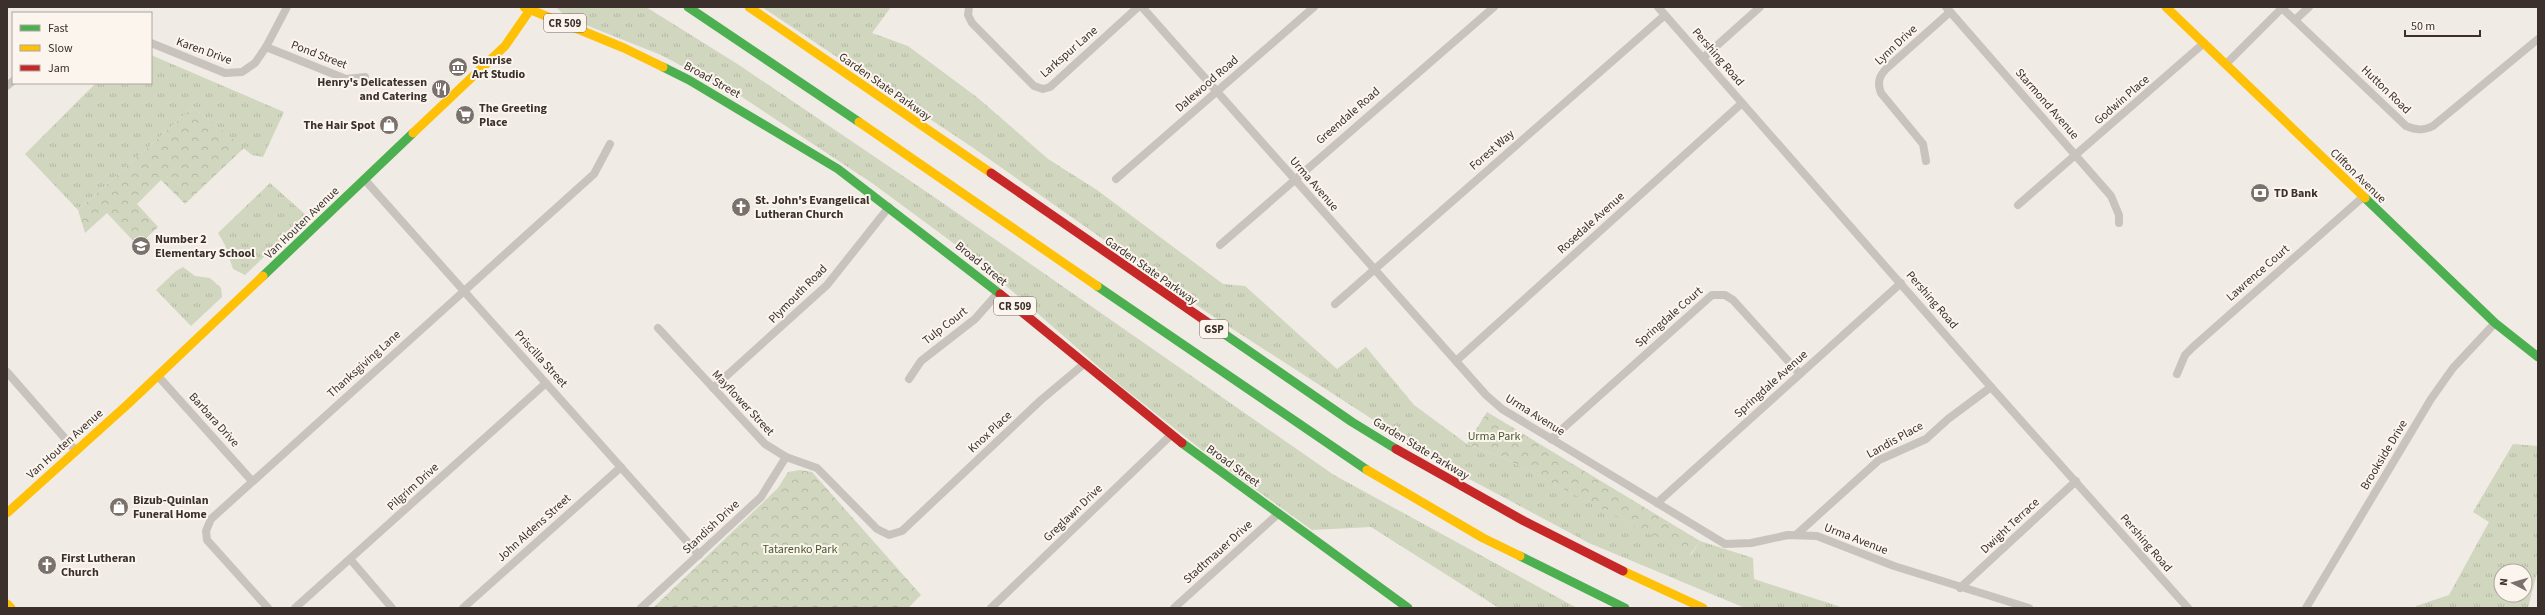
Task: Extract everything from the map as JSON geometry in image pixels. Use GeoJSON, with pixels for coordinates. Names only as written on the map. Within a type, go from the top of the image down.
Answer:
{"type":"FeatureCollection","features":[{"type":"Feature","properties":{"kind":"main road","name":"GSP"},"geometry":{"type":"LineString","coordinates":[[688,7],[868,128],[1351,461],[1483,538],[1625,608]]}},
{"type":"Feature","properties":{"kind":"main road","name":"Garden State Parkway"},"geometry":{"type":"LineString","coordinates":[[749,7],[1251,355],[1352,422],[1451,482],[1546,533],[1703,608]]}},
{"type":"Feature","properties":{"kind":"main road","name":"Clifton Avenue"},"geometry":{"type":"LineString","coordinates":[[2166,7],[2362,197],[2495,323],[2538,357]]}},
{"type":"Feature","properties":{"kind":"main road","name":"Van Houten Avenue"},"geometry":{"type":"LineString","coordinates":[[7,513],[158,376],[505,46],[529,8]]}},
{"type":"Feature","properties":{"kind":"main road","name":"Broad Street"},"geometry":{"type":"LineString","coordinates":[[529,8],[624,48],[690,80],[811,152],[889,207],[998,293],[1171,435],[1408,608]]}},
{"type":"Feature","properties":{"kind":"main road"},"geometry":{"type":"LineString","coordinates":[[7,604],[11,608]]}},
{"type":"Feature","properties":{"kind":"street","name":"Karen Drive"},"geometry":{"type":"LineString","coordinates":[[152,43],[205,66],[231,74],[248,69],[266,47],[287,7]]}},
{"type":"Feature","properties":{"kind":"street","name":"Larkspur Lane"},"geometry":{"type":"LineString","coordinates":[[969,7],[968,15],[980,31],[1034,86],[1047,88],[1138,7]]}},
{"type":"Feature","properties":{"kind":"street","name":"Urma Avenue"},"geometry":{"type":"LineString","coordinates":[[1142,7],[1374,270],[1502,410],[1725,544],[1751,543],[1796,535],[1817,536],[1894,566],[1960,588],[2029,608]]}},
{"type":"Feature","properties":{"kind":"street","name":"Dalewood Road"},"geometry":{"type":"LineString","coordinates":[[1116,179],[1314,7]]}},
{"type":"Feature","properties":{"kind":"street","name":"Greendale Road"},"geometry":{"type":"LineString","coordinates":[[1220,245],[1294,179],[1494,7]]}},
{"type":"Feature","properties":{"kind":"street","name":"Pershing Road"},"geometry":{"type":"LineString","coordinates":[[1658,7],[1991,387],[2076,481],[2183,606]]}},
{"type":"Feature","properties":{"kind":"street"},"geometry":{"type":"LineString","coordinates":[[1703,58],[1760,7]]}},
{"type":"Feature","properties":{"kind":"street"},"geometry":{"type":"LineString","coordinates":[[2226,64],[2282,7]]}},
{"type":"Feature","properties":{"kind":"street","name":"Hutton Road"},"geometry":{"type":"LineString","coordinates":[[2282,7],[2406,126],[2425,130],[2445,117],[2538,39]]}},
{"type":"Feature","properties":{"kind":"street"},"geometry":{"type":"LineString","coordinates":[[2295,20],[2309,7]]}},
{"type":"Feature","properties":{"kind":"street","name":"Starmond Avenue"},"geometry":{"type":"LineString","coordinates":[[1948,10],[2111,196],[2119,215],[2119,223]]}},
{"type":"Feature","properties":{"kind":"street","name":"Lynn Drive"},"geometry":{"type":"LineString","coordinates":[[1926,161],[1923,144],[1881,92],[1878,84],[1880,75],[1948,10]]}},
{"type":"Feature","properties":{"kind":"street","name":"Forest Way"},"geometry":{"type":"LineString","coordinates":[[1335,304],[1665,15]]}},
{"type":"Feature","properties":{"kind":"street","name":"Godwin Place"},"geometry":{"type":"LineString","coordinates":[[2018,205],[2204,43]]}},
{"type":"Feature","properties":{"kind":"street","name":"Pond Street"},"geometry":{"type":"LineString","coordinates":[[266,47],[346,79],[365,77]]}},
{"type":"Feature","properties":{"kind":"street","name":"Rosedale Avenue"},"geometry":{"type":"LineString","coordinates":[[1456,361],[1742,103]]}},
{"type":"Feature","properties":{"kind":"street","name":"Thanksgiving Lane"},"geometry":{"type":"LineString","coordinates":[[268,608],[210,545],[205,535],[211,519],[594,174],[610,144]]}},
{"type":"Feature","properties":{"kind":"street","name":"Priscilla Street"},"geometry":{"type":"LineString","coordinates":[[365,180],[699,554]]}},
{"type":"Feature","properties":{"kind":"street","name":"Lawrence Court"},"geometry":{"type":"LineString","coordinates":[[2177,374],[2185,356],[2193,347],[2362,197]]}},
{"type":"Feature","properties":{"kind":"street","name":"Plymouth Road"},"geometry":{"type":"LineString","coordinates":[[713,388],[827,285],[889,207]]}},
{"type":"Feature","properties":{"kind":"street","name":"Springdale Avenue"},"geometry":{"type":"LineString","coordinates":[[1657,503],[1901,283]]}},
{"type":"Feature","properties":{"kind":"street","name":"Tulp Court"},"geometry":{"type":"LineString","coordinates":[[909,379],[921,361],[975,319],[998,293]]}},
{"type":"Feature","properties":{"kind":"street","name":"Springdale Court"},"geometry":{"type":"LineString","coordinates":[[1551,439],[1712,295],[1725,295],[1733,300],[1800,374]]}},
{"type":"Feature","properties":{"kind":"street","name":"Brookside Drive"},"geometry":{"type":"LineString","coordinates":[[2306,608],[2431,398],[2453,368],[2495,323]]}},
{"type":"Feature","properties":{"kind":"street","name":"Mayflower Street"},"geometry":{"type":"LineString","coordinates":[[658,328],[765,444],[786,456],[817,468],[883,534],[896,534],[914,520]]}},
{"type":"Feature","properties":{"kind":"street","name":"Knox Place"},"geometry":{"type":"LineString","coordinates":[[914,520],[1041,400],[1084,364]]}},
{"type":"Feature","properties":{"kind":"street"},"geometry":{"type":"LineString","coordinates":[[7,372],[76,451]]}},
{"type":"Feature","properties":{"kind":"street","name":"Barbara Drive"},"geometry":{"type":"LineString","coordinates":[[158,376],[252,481]]}},
{"type":"Feature","properties":{"kind":"street","name":"Pilgrim Drive"},"geometry":{"type":"LineString","coordinates":[[295,608],[546,383]]}},
{"type":"Feature","properties":{"kind":"street","name":"Landis Place"},"geometry":{"type":"LineString","coordinates":[[1796,535],[1879,460],[1926,439],[1948,419],[1991,387]]}},
{"type":"Feature","properties":{"kind":"street","name":"Greglawn Drive"},"geometry":{"type":"LineString","coordinates":[[991,608],[1171,435]]}},
{"type":"Feature","properties":{"kind":"street","name":"Standish Drive"},"geometry":{"type":"LineString","coordinates":[[641,608],[761,497],[786,456]]}},
{"type":"Feature","properties":{"kind":"street","name":"John Aldens Street"},"geometry":{"type":"LineString","coordinates":[[463,608],[621,467]]}},
{"type":"Feature","properties":{"kind":"street","name":"Dwight Terrace"},"geometry":{"type":"LineString","coordinates":[[1960,588],[2076,481]]}},
{"type":"Feature","properties":{"kind":"street","name":"Stadtmauer Drive"},"geometry":{"type":"LineString","coordinates":[[1174,608],[1278,514]]}},
{"type":"Feature","properties":{"kind":"street"},"geometry":{"type":"LineString","coordinates":[[350,559],[392,608]]}},
{"type":"Feature","properties":{"kind":"green space"},"geometry":{"type":"Polygon","coordinates":[[[556,7],[646,7],[739,65],[937,199],[1334,475],[1577,608],[1499,608],[1371,527],[1312,530],[1212,458],[1116,382],[979,262],[872,183],[742,97],[661,55],[566,17],[556,7]]]}},
{"type":"Feature","properties":{"kind":"green space"},"geometry":{"type":"Polygon","coordinates":[[[762,7],[891,7],[872,33],[908,46],[978,98],[1048,159],[1097,190],[1223,284],[1245,286],[1337,369],[1366,347],[1414,405],[1467,444],[1504,458],[1691,555],[1700,541],[1753,558],[1754,579],[1844,608],[1745,608],[1589,543],[1443,465],[1208,313],[972,147],[762,7]]]}},
{"type":"Feature","properties":{"kind":"green space"},"geometry":{"type":"Polygon","coordinates":[[[152,55],[284,112],[263,157],[252,155],[193,107],[78,210],[25,154],[95,84],[152,84],[152,55]]]}},
{"type":"Feature","properties":{"kind":"green space"},"geometry":{"type":"Polygon","coordinates":[[[193,107],[244,148],[185,204],[161,180],[137,204],[158,227],[138,246],[107,213],[85,233],[78,210],[193,107]]]}},
{"type":"Feature","properties":{"kind":"green space"},"geometry":{"type":"Polygon","coordinates":[[[270,183],[307,216],[245,275],[233,269],[225,245],[218,233],[270,183]]]}},
{"type":"Feature","properties":{"kind":"green space"},"geometry":{"type":"Polygon","coordinates":[[[183,267],[195,276],[210,278],[221,288],[222,297],[191,326],[156,290],[176,271],[183,267]]]}},
{"type":"Feature","properties":{"kind":"green space","name":"Urma Park"},"geometry":{"type":"Polygon","coordinates":[[[1487,412],[1700,541],[1690,555],[1504,458],[1467,444],[1487,412]]]}},
{"type":"Feature","properties":{"kind":"green space"},"geometry":{"type":"Polygon","coordinates":[[[2513,444],[2538,446],[2538,569],[2533,588],[2533,563],[2493,563],[2493,603],[2529,603],[2528,608],[2415,608],[2416,606],[2449,595],[2489,522],[2473,512],[2513,444]]]}},
{"type":"Feature","properties":{"kind":"green space","name":"Tatarenko Park"},"geometry":{"type":"Polygon","coordinates":[[[800,470],[812,472],[921,595],[908,608],[653,608],[778,488],[788,472],[800,470]]]}},
{"type":"Feature","properties":{"kind":"traffic: fast"},"geometry":{"type":"LineString","coordinates":[[688,7],[859,122]]}},
{"type":"Feature","properties":{"kind":"traffic: fast"},"geometry":{"type":"LineString","coordinates":[[663,67],[689,80],[838,169],[1000,294]]}},
{"type":"Feature","properties":{"kind":"traffic: fast"},"geometry":{"type":"LineString","coordinates":[[263,276],[413,133]]}},
{"type":"Feature","properties":{"kind":"traffic: fast"},"geometry":{"type":"LineString","coordinates":[[2365,198],[2495,323],[2538,357]]}},
{"type":"Feature","properties":{"kind":"traffic: fast"},"geometry":{"type":"LineString","coordinates":[[1097,286],[1367,470]]}},
{"type":"Feature","properties":{"kind":"traffic: fast"},"geometry":{"type":"LineString","coordinates":[[1220,331],[1352,422],[1396,449]]}},
{"type":"Feature","properties":{"kind":"traffic: fast"},"geometry":{"type":"LineString","coordinates":[[1182,443],[1408,608]]}},
{"type":"Feature","properties":{"kind":"traffic: fast"},"geometry":{"type":"LineString","coordinates":[[1520,556],[1625,608]]}},
{"type":"Feature","properties":{"kind":"traffic: slow"},"geometry":{"type":"LineString","coordinates":[[524,7],[624,48],[663,67]]}},
{"type":"Feature","properties":{"kind":"traffic: slow"},"geometry":{"type":"LineString","coordinates":[[413,133],[505,46],[532,7]]}},
{"type":"Feature","properties":{"kind":"traffic: slow"},"geometry":{"type":"LineString","coordinates":[[749,7],[991,173]]}},
{"type":"Feature","properties":{"kind":"traffic: slow"},"geometry":{"type":"LineString","coordinates":[[2166,7],[2365,198]]}},
{"type":"Feature","properties":{"kind":"traffic: slow"},"geometry":{"type":"LineString","coordinates":[[859,122],[1097,286]]}},
{"type":"Feature","properties":{"kind":"traffic: slow"},"geometry":{"type":"LineString","coordinates":[[7,513],[128,404],[263,276]]}},
{"type":"Feature","properties":{"kind":"traffic: slow"},"geometry":{"type":"LineString","coordinates":[[1367,470],[1483,538],[1520,556]]}},
{"type":"Feature","properties":{"kind":"traffic: slow"},"geometry":{"type":"LineString","coordinates":[[1623,571],[1703,608]]}},
{"type":"Feature","properties":{"kind":"traffic: slow"},"geometry":{"type":"LineString","coordinates":[[7,604],[11,608]]}},
{"type":"Feature","properties":{"kind":"traffic: jam"},"geometry":{"type":"LineString","coordinates":[[991,173],[1220,331]]}},
{"type":"Feature","properties":{"kind":"traffic: jam"},"geometry":{"type":"LineString","coordinates":[[1000,294],[1182,443]]}},
{"type":"Feature","properties":{"kind":"traffic: jam"},"geometry":{"type":"LineString","coordinates":[[1396,449],[1524,521],[1623,571]]}},
{"type":"Feature","properties":{"kind":"place","name":"Sunrise Art Studio"},"geometry":{"type":"Point","coordinates":[458,67]}},
{"type":"Feature","properties":{"kind":"place","name":"Henry's Delicatessen and Catering"},"geometry":{"type":"Point","coordinates":[441,89]}},
{"type":"Feature","properties":{"kind":"place","name":"The Greeting Place"},"geometry":{"type":"Point","coordinates":[465,115]}},
{"type":"Feature","properties":{"kind":"place","name":"The Hair Spot"},"geometry":{"type":"Point","coordinates":[389,125]}},
{"type":"Feature","properties":{"kind":"place","name":"TD Bank"},"geometry":{"type":"Point","coordinates":[2260,193]}},
{"type":"Feature","properties":{"kind":"place","name":"St. John's Evangelical Lutheran Church"},"geometry":{"type":"Point","coordinates":[741,207]}},
{"type":"Feature","properties":{"kind":"place","name":"Number 2 Elementary School"},"geometry":{"type":"Point","coordinates":[141,246]}},
{"type":"Feature","properties":{"kind":"place","name":"Bizub-Quinlan Funeral Home"},"geometry":{"type":"Point","coordinates":[119,507]}},
{"type":"Feature","properties":{"kind":"place","name":"First Lutheran Church"},"geometry":{"type":"Point","coordinates":[47,565]}}]}
